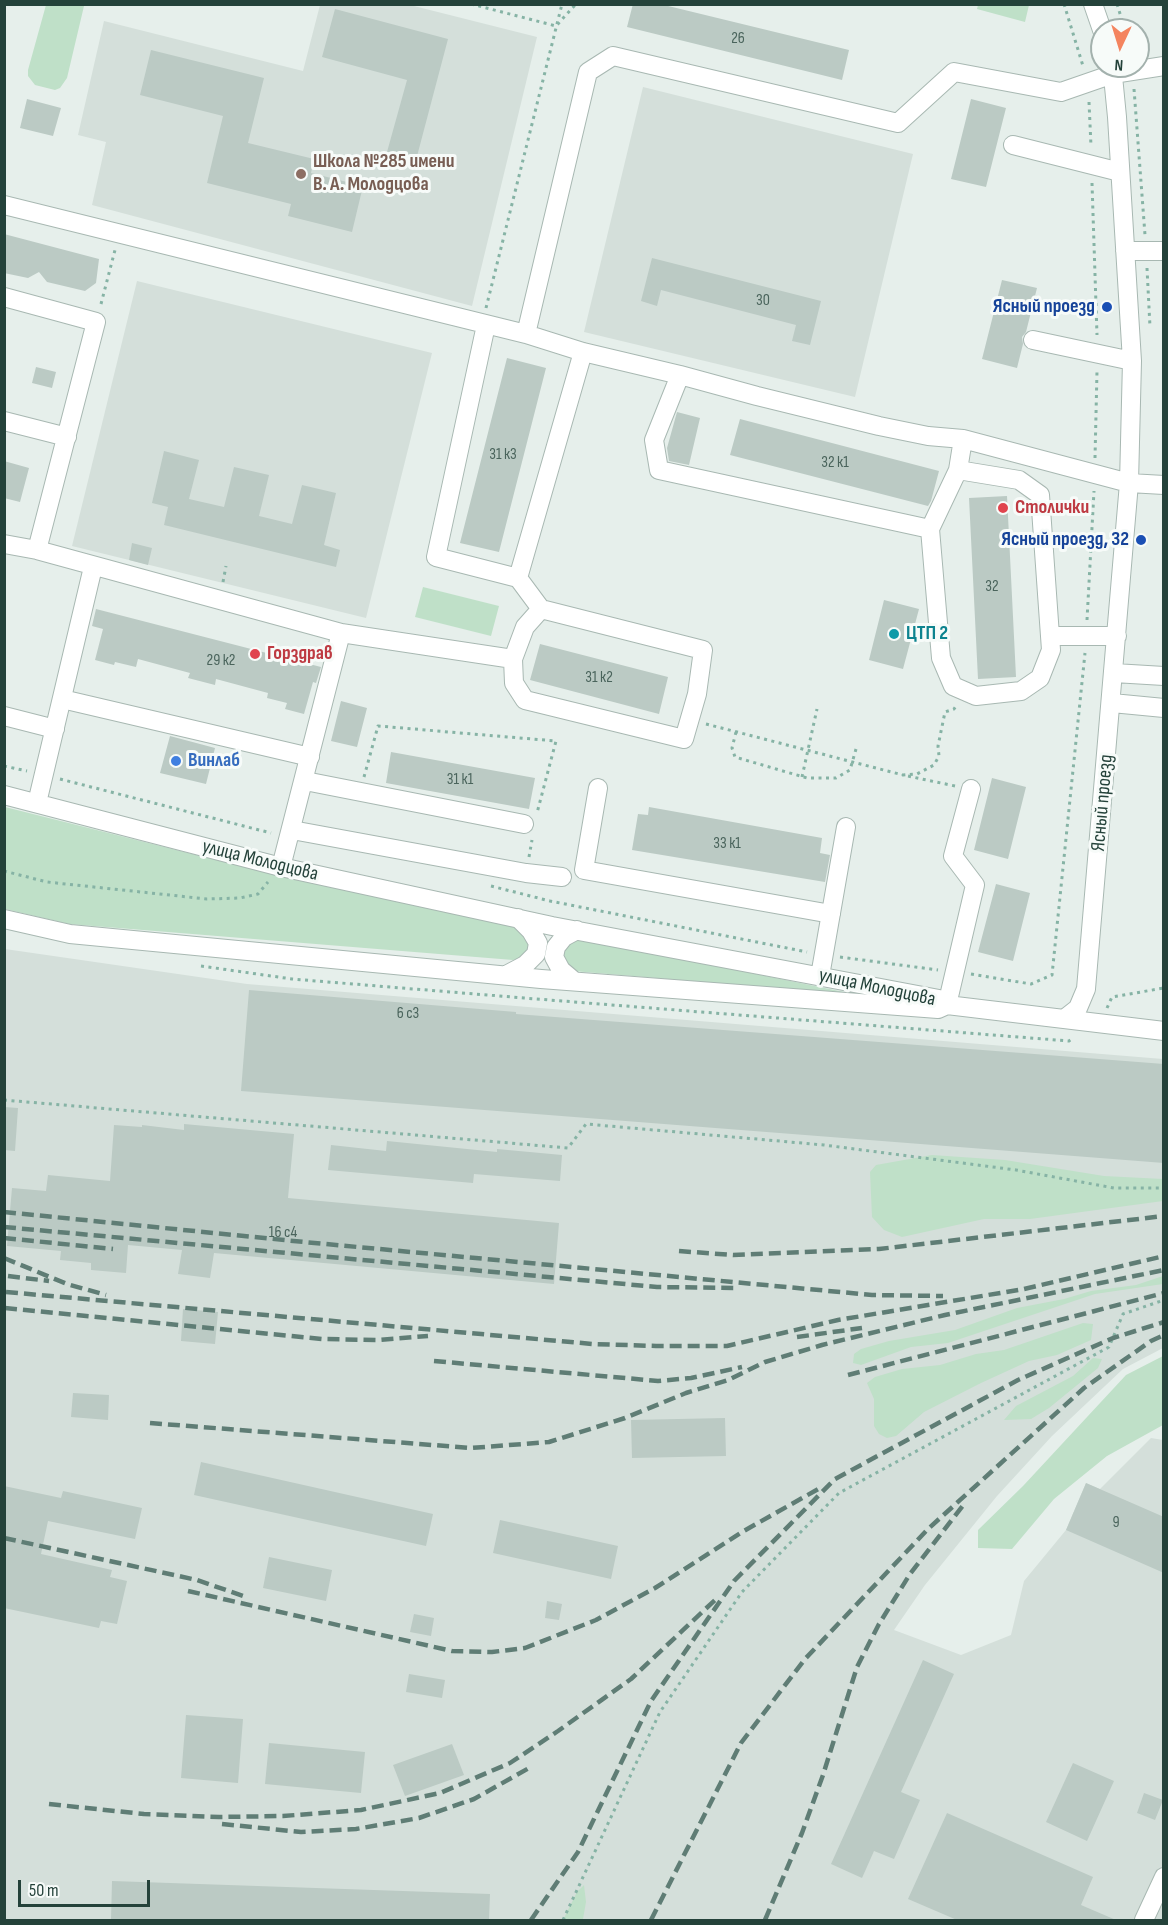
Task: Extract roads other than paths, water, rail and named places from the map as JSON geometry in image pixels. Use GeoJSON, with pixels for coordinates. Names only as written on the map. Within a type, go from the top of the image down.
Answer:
{"type":"FeatureCollection","features":[{"type":"Feature","properties":{"kind":"street"},"geometry":{"type":"LineString","coordinates":[[526,334],[588,72],[614,56],[898,123],[954,72],[1061,92],[1094,78]]}},
{"type":"Feature","properties":{"kind":"street","name":"Ясный проезд"},"geometry":{"type":"LineString","coordinates":[[1064,1019],[1078,1008],[1086,988],[1129,483],[1132,361],[1114,78]]}},
{"type":"Feature","properties":{"kind":"street"},"geometry":{"type":"LineString","coordinates":[[1013,145],[1120,172]]}},
{"type":"Feature","properties":{"kind":"street"},"geometry":{"type":"LineString","coordinates":[[4,206],[526,334],[583,352],[889,428],[928,436],[963,439],[1129,483],[1164,485]]}},
{"type":"Feature","properties":{"kind":"street"},"geometry":{"type":"LineString","coordinates":[[1125,251],[1164,251]]}},
{"type":"Feature","properties":{"kind":"street"},"geometry":{"type":"LineString","coordinates":[[4,297],[96,322],[37,550]]}},
{"type":"Feature","properties":{"kind":"street"},"geometry":{"type":"LineString","coordinates":[[486,325],[436,558],[518,578],[542,609],[703,650],[698,694],[684,739],[525,700],[514,683],[513,659],[525,627],[542,609]]}},
{"type":"Feature","properties":{"kind":"street"},"geometry":{"type":"LineString","coordinates":[[1033,340],[1132,361]]}},
{"type":"Feature","properties":{"kind":"street"},"geometry":{"type":"LineString","coordinates":[[518,578],[583,352]]}},
{"type":"Feature","properties":{"kind":"street"},"geometry":{"type":"LineString","coordinates":[[680,375],[654,440],[659,470],[930,529]]}},
{"type":"Feature","properties":{"kind":"street"},"geometry":{"type":"LineString","coordinates":[[4,421],[67,437]]}},
{"type":"Feature","properties":{"kind":"street"},"geometry":{"type":"LineString","coordinates":[[958,470],[1019,480],[1040,495],[1051,650],[1040,678],[1021,691],[976,696],[965,692],[952,686],[941,658],[930,529],[958,470],[963,439]]}},
{"type":"Feature","properties":{"kind":"street"},"geometry":{"type":"LineString","coordinates":[[4,544],[37,550],[341,633],[513,659]]}},
{"type":"Feature","properties":{"kind":"street"},"geometry":{"type":"LineString","coordinates":[[37,803],[93,567]]}},
{"type":"Feature","properties":{"kind":"street"},"geometry":{"type":"LineString","coordinates":[[281,867],[305,781],[341,633]]}},
{"type":"Feature","properties":{"kind":"street"},"geometry":{"type":"LineString","coordinates":[[1050,636],[1117,636]]}},
{"type":"Feature","properties":{"kind":"street"},"geometry":{"type":"LineString","coordinates":[[1114,673],[1164,676]]}},
{"type":"Feature","properties":{"kind":"street"},"geometry":{"type":"LineString","coordinates":[[62,699],[310,757]]}},
{"type":"Feature","properties":{"kind":"street"},"geometry":{"type":"LineString","coordinates":[[1112,703],[1164,708]]}},
{"type":"Feature","properties":{"kind":"street"},"geometry":{"type":"LineString","coordinates":[[4,716],[55,729]]}},
{"type":"Feature","properties":{"kind":"street"},"geometry":{"type":"LineString","coordinates":[[305,781],[531,826]]}},
{"type":"Feature","properties":{"kind":"street"},"geometry":{"type":"LineString","coordinates":[[598,788],[584,870],[831,914]]}},
{"type":"Feature","properties":{"kind":"street"},"geometry":{"type":"LineString","coordinates":[[971,789],[953,856],[975,885],[947,1005],[1164,1030]]}},
{"type":"Feature","properties":{"kind":"street","name":"улица Молодцова"},"geometry":{"type":"LineString","coordinates":[[4,795],[281,867],[577,930],[942,999],[947,1005],[938,1009],[506,975],[70,934],[4,919]]}},
{"type":"Feature","properties":{"kind":"street"},"geometry":{"type":"LineString","coordinates":[[820,976],[846,827]]}},
{"type":"Feature","properties":{"kind":"street"},"geometry":{"type":"LineString","coordinates":[[292,830],[526,873],[562,877]]}},
{"type":"Feature","properties":{"kind":"street"},"geometry":{"type":"LineString","coordinates":[[506,975],[525,965],[536,954],[538,944],[531,931],[518,918]]}},
{"type":"Feature","properties":{"kind":"street"},"geometry":{"type":"LineString","coordinates":[[574,981],[561,970],[554,957],[556,947],[564,937],[577,930]]}},
{"type":"Feature","properties":{"kind":"street"},"geometry":{"type":"LineString","coordinates":[[1144,1920],[1164,1877]]}},
{"type":"Feature","properties":{"kind":"railway"},"geometry":{"type":"LineString","coordinates":[[4,1212],[872,1295],[943,1296]]}},
{"type":"Feature","properties":{"kind":"railway"},"geometry":{"type":"LineString","coordinates":[[679,1251],[733,1255],[879,1249],[1164,1216]]}},
{"type":"Feature","properties":{"kind":"railway"},"geometry":{"type":"LineString","coordinates":[[4,1227],[657,1287],[734,1288]]}},
{"type":"Feature","properties":{"kind":"railway"},"geometry":{"type":"LineString","coordinates":[[4,1238],[113,1249]]}},
{"type":"Feature","properties":{"kind":"railway"},"geometry":{"type":"LineString","coordinates":[[6,1292],[593,1344],[727,1346],[838,1320],[1024,1289],[1164,1256]]}},
{"type":"Feature","properties":{"kind":"railway"},"geometry":{"type":"LineString","coordinates":[[4,1258],[67,1284],[106,1295]]}},
{"type":"Feature","properties":{"kind":"railway"},"geometry":{"type":"LineString","coordinates":[[150,1423],[471,1448],[549,1442],[625,1418],[686,1393],[728,1380],[765,1362],[822,1345],[945,1315],[1164,1270]]}},
{"type":"Feature","properties":{"kind":"railway"},"geometry":{"type":"LineString","coordinates":[[8,1276],[49,1281]]}},
{"type":"Feature","properties":{"kind":"railway"},"geometry":{"type":"LineString","coordinates":[[848,1375],[1164,1293]]}},
{"type":"Feature","properties":{"kind":"railway"},"geometry":{"type":"LineString","coordinates":[[5,1308],[322,1339],[378,1340],[428,1336]]}},
{"type":"Feature","properties":{"kind":"railway"},"geometry":{"type":"LineString","coordinates":[[531,1920],[578,1852],[651,1701],[734,1581],[835,1479],[1018,1380],[1113,1338],[1164,1322]]}},
{"type":"Feature","properties":{"kind":"railway"},"geometry":{"type":"LineString","coordinates":[[797,1337],[862,1328]]}},
{"type":"Feature","properties":{"kind":"railway"},"geometry":{"type":"LineString","coordinates":[[651,1920],[741,1743],[805,1659],[928,1529],[1084,1388],[1151,1341],[1164,1335]]}},
{"type":"Feature","properties":{"kind":"railway"},"geometry":{"type":"LineString","coordinates":[[434,1361],[658,1381],[691,1378],[742,1367]]}},
{"type":"Feature","properties":{"kind":"railway"},"geometry":{"type":"LineString","coordinates":[[188,1591],[452,1651],[492,1652],[525,1648],[596,1620],[655,1588],[742,1532],[820,1488]]}},
{"type":"Feature","properties":{"kind":"railway"},"geometry":{"type":"LineString","coordinates":[[765,1920],[802,1833],[857,1667],[879,1624],[910,1574],[965,1503]]}},
{"type":"Feature","properties":{"kind":"railway"},"geometry":{"type":"LineString","coordinates":[[4,1538],[197,1580],[246,1597]]}},
{"type":"Feature","properties":{"kind":"railway"},"geometry":{"type":"LineString","coordinates":[[49,1804],[144,1814],[219,1817],[283,1816],[361,1810],[440,1793],[510,1763],[558,1731],[631,1679],[715,1600]]}},
{"type":"Feature","properties":{"kind":"railway"},"geometry":{"type":"LineString","coordinates":[[222,1824],[301,1832],[356,1829],[419,1818],[474,1799],[529,1768]]}},
{"type":"Feature","properties":{"kind":"place","name":"Школа №285 имени В. А. Молодцова"},"geometry":{"type":"Point","coordinates":[301,174]}},
{"type":"Feature","properties":{"kind":"place","name":"Ясный проезд"},"geometry":{"type":"Point","coordinates":[1107,307]}},
{"type":"Feature","properties":{"kind":"place","name":"Столички"},"geometry":{"type":"Point","coordinates":[1003,508]}},
{"type":"Feature","properties":{"kind":"place","name":"Ясный проезд, 32"},"geometry":{"type":"Point","coordinates":[1141,540]}},
{"type":"Feature","properties":{"kind":"place","name":"ЦТП 2"},"geometry":{"type":"Point","coordinates":[894,634]}},
{"type":"Feature","properties":{"kind":"place","name":"Горздрав"},"geometry":{"type":"Point","coordinates":[255,654]}},
{"type":"Feature","properties":{"kind":"place","name":"Винлаб"},"geometry":{"type":"Point","coordinates":[176,761]}}]}
